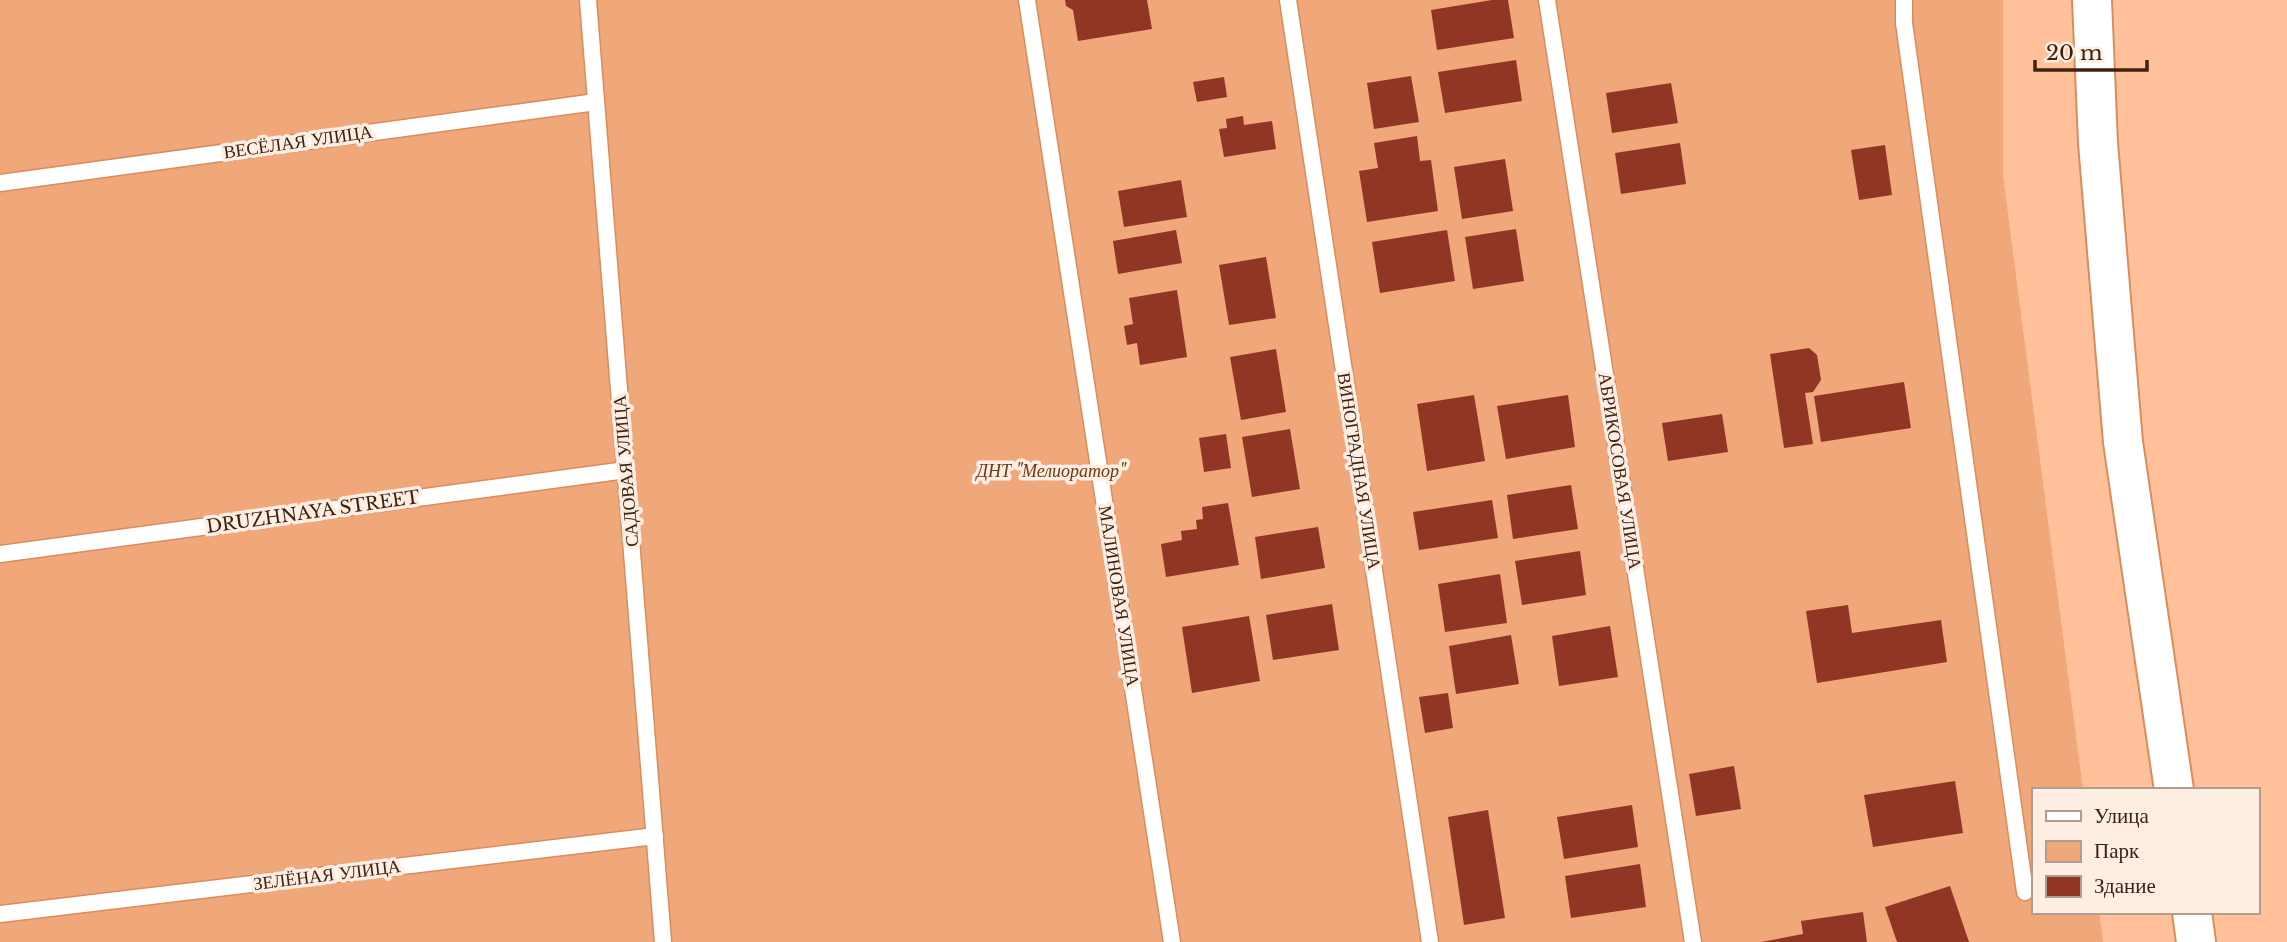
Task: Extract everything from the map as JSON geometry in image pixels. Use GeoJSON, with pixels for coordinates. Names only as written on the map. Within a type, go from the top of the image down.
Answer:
{"type":"FeatureCollection","features":[{"type":"Feature","properties":{"kind":"main road"},"geometry":{"type":"LineString","coordinates":[[2092,0],[2098,144],[2123,442],[2174,788]]}},
{"type":"Feature","properties":{"kind":"main road"},"geometry":{"type":"LineString","coordinates":[[2192,914],[2196,942]]}},
{"type":"Feature","properties":{"kind":"lane","name":"САДОВАЯ УЛИЦА"},"geometry":{"type":"LineString","coordinates":[[588,0],[663,942]]}},
{"type":"Feature","properties":{"kind":"lane","name":"МАЛИНОВАЯ УЛИЦА"},"geometry":{"type":"LineString","coordinates":[[1027,0],[1172,942]]}},
{"type":"Feature","properties":{"kind":"lane","name":"ВИНОГРАДНАЯ УЛИЦА"},"geometry":{"type":"LineString","coordinates":[[1288,0],[1430,942]]}},
{"type":"Feature","properties":{"kind":"lane","name":"АБРИКОСОВАЯ УЛИЦА"},"geometry":{"type":"LineString","coordinates":[[1547,0],[1693,942]]}},
{"type":"Feature","properties":{"kind":"lane"},"geometry":{"type":"LineString","coordinates":[[1904,0],[1904,23],[2025,892]]}},
{"type":"Feature","properties":{"kind":"lane","name":"ВЕСЁЛАЯ УЛИЦА"},"geometry":{"type":"LineString","coordinates":[[0,183],[596,102]]}},
{"type":"Feature","properties":{"kind":"lane","name":"DRUZHNAYA STREET"},"geometry":{"type":"LineString","coordinates":[[0,554],[626,470]]}},
{"type":"Feature","properties":{"kind":"lane","name":"ЗЕЛЁНАЯ УЛИЦА"},"geometry":{"type":"LineString","coordinates":[[0,914],[655,836]]}},
{"type":"Feature","properties":{"kind":"green space","name":"ДНТ \"Мелиоратор\""},"geometry":{"type":"Polygon","coordinates":[[[0,0],[2003,0],[2003,176],[2083,788],[2032,788],[2032,914],[2099,914],[2103,942],[0,942],[0,0]]]}},
{"type":"Feature","properties":{"kind":"building"},"geometry":{"type":"Polygon","coordinates":[[[1065,0],[1147,0],[1152,29],[1078,41],[1073,10],[1066,6],[1065,0]]]}},
{"type":"Feature","properties":{"kind":"building"},"geometry":{"type":"Polygon","coordinates":[[[1508,0],[1514,38],[1437,50],[1431,10],[1508,0]]]}},
{"type":"Feature","properties":{"kind":"building"},"geometry":{"type":"Polygon","coordinates":[[[1516,60],[1522,101],[1445,113],[1438,72],[1516,60]]]}},
{"type":"Feature","properties":{"kind":"building"},"geometry":{"type":"Polygon","coordinates":[[[1411,76],[1419,122],[1374,129],[1367,83],[1411,76]]]}},
{"type":"Feature","properties":{"kind":"building"},"geometry":{"type":"Polygon","coordinates":[[[1224,77],[1227,97],[1197,102],[1193,82],[1224,77]]]}},
{"type":"Feature","properties":{"kind":"building"},"geometry":{"type":"Polygon","coordinates":[[[1671,83],[1678,123],[1612,133],[1606,93],[1671,83]]]}},
{"type":"Feature","properties":{"kind":"building"},"geometry":{"type":"Polygon","coordinates":[[[1243,116],[1244,125],[1272,121],[1276,149],[1224,157],[1219,129],[1227,128],[1226,119],[1243,116]]]}},
{"type":"Feature","properties":{"kind":"building"},"geometry":{"type":"Polygon","coordinates":[[[1417,136],[1420,161],[1431,160],[1438,211],[1367,222],[1359,171],[1378,168],[1374,143],[1417,136]]]}},
{"type":"Feature","properties":{"kind":"building"},"geometry":{"type":"Polygon","coordinates":[[[1680,143],[1686,184],[1621,194],[1615,153],[1680,143]]]}},
{"type":"Feature","properties":{"kind":"building"},"geometry":{"type":"Polygon","coordinates":[[[1885,145],[1892,195],[1859,200],[1851,150],[1885,145]]]}},
{"type":"Feature","properties":{"kind":"building"},"geometry":{"type":"Polygon","coordinates":[[[1505,159],[1513,211],[1462,219],[1454,167],[1505,159]]]}},
{"type":"Feature","properties":{"kind":"building"},"geometry":{"type":"Polygon","coordinates":[[[1181,180],[1187,217],[1124,227],[1118,191],[1181,180]]]}},
{"type":"Feature","properties":{"kind":"building"},"geometry":{"type":"Polygon","coordinates":[[[1516,229],[1524,281],[1473,289],[1465,237],[1516,229]]]}},
{"type":"Feature","properties":{"kind":"building"},"geometry":{"type":"Polygon","coordinates":[[[1176,230],[1182,263],[1118,274],[1113,241],[1176,230]]]}},
{"type":"Feature","properties":{"kind":"building"},"geometry":{"type":"Polygon","coordinates":[[[1447,230],[1455,281],[1380,293],[1372,242],[1447,230]]]}},
{"type":"Feature","properties":{"kind":"building"},"geometry":{"type":"Polygon","coordinates":[[[1266,257],[1276,318],[1229,325],[1219,265],[1266,257]]]}},
{"type":"Feature","properties":{"kind":"building"},"geometry":{"type":"Polygon","coordinates":[[[1177,290],[1187,357],[1140,365],[1137,343],[1127,345],[1124,326],[1133,324],[1129,298],[1177,290]]]}},
{"type":"Feature","properties":{"kind":"building"},"geometry":{"type":"Polygon","coordinates":[[[1809,348],[1817,355],[1821,380],[1813,392],[1805,393],[1813,444],[1784,448],[1770,354],[1809,348]]]}},
{"type":"Feature","properties":{"kind":"building"},"geometry":{"type":"Polygon","coordinates":[[[1276,349],[1286,412],[1241,420],[1230,357],[1276,349]]]}},
{"type":"Feature","properties":{"kind":"building"},"geometry":{"type":"Polygon","coordinates":[[[1904,382],[1911,428],[1821,442],[1814,396],[1904,382]]]}},
{"type":"Feature","properties":{"kind":"building"},"geometry":{"type":"Polygon","coordinates":[[[1474,395],[1485,461],[1427,471],[1417,404],[1474,395]]]}},
{"type":"Feature","properties":{"kind":"building"},"geometry":{"type":"Polygon","coordinates":[[[1568,395],[1575,447],[1506,459],[1497,406],[1568,395]]]}},
{"type":"Feature","properties":{"kind":"building"},"geometry":{"type":"Polygon","coordinates":[[[1722,414],[1728,452],[1668,461],[1662,423],[1722,414]]]}},
{"type":"Feature","properties":{"kind":"building"},"geometry":{"type":"Polygon","coordinates":[[[1290,429],[1300,489],[1252,497],[1242,437],[1290,429]]]}},
{"type":"Feature","properties":{"kind":"building"},"geometry":{"type":"Polygon","coordinates":[[[1226,434],[1231,468],[1204,472],[1199,438],[1226,434]]]}},
{"type":"Feature","properties":{"kind":"building"},"geometry":{"type":"Polygon","coordinates":[[[1571,485],[1578,529],[1513,539],[1507,495],[1571,485]]]}},
{"type":"Feature","properties":{"kind":"building"},"geometry":{"type":"Polygon","coordinates":[[[1492,500],[1498,538],[1419,550],[1413,512],[1492,500]]]}},
{"type":"Feature","properties":{"kind":"building"},"geometry":{"type":"Polygon","coordinates":[[[1228,503],[1239,565],[1166,577],[1161,544],[1182,540],[1181,531],[1197,529],[1196,520],[1203,519],[1202,507],[1228,503]]]}},
{"type":"Feature","properties":{"kind":"building"},"geometry":{"type":"Polygon","coordinates":[[[1318,527],[1325,568],[1261,579],[1255,537],[1318,527]]]}},
{"type":"Feature","properties":{"kind":"building"},"geometry":{"type":"Polygon","coordinates":[[[1580,551],[1586,595],[1522,605],[1515,561],[1580,551]]]}},
{"type":"Feature","properties":{"kind":"building"},"geometry":{"type":"Polygon","coordinates":[[[1500,574],[1507,623],[1445,632],[1438,584],[1500,574]]]}},
{"type":"Feature","properties":{"kind":"building"},"geometry":{"type":"Polygon","coordinates":[[[1332,604],[1339,650],[1273,660],[1266,615],[1332,604]]]}},
{"type":"Feature","properties":{"kind":"building"},"geometry":{"type":"Polygon","coordinates":[[[1848,605],[1852,633],[1941,620],[1947,662],[1817,683],[1806,611],[1848,605]]]}},
{"type":"Feature","properties":{"kind":"building"},"geometry":{"type":"Polygon","coordinates":[[[1249,616],[1260,681],[1192,693],[1182,627],[1249,616]]]}},
{"type":"Feature","properties":{"kind":"building"},"geometry":{"type":"Polygon","coordinates":[[[1610,626],[1618,677],[1559,686],[1552,636],[1610,626]]]}},
{"type":"Feature","properties":{"kind":"building"},"geometry":{"type":"Polygon","coordinates":[[[1511,635],[1519,684],[1456,694],[1449,646],[1511,635]]]}},
{"type":"Feature","properties":{"kind":"building"},"geometry":{"type":"Polygon","coordinates":[[[1448,693],[1453,728],[1425,733],[1419,697],[1448,693]]]}},
{"type":"Feature","properties":{"kind":"building"},"geometry":{"type":"Polygon","coordinates":[[[1734,766],[1741,809],[1696,816],[1689,774],[1734,766]]]}},
{"type":"Feature","properties":{"kind":"building"},"geometry":{"type":"Polygon","coordinates":[[[1955,781],[1963,833],[1873,847],[1864,795],[1955,781]]]}},
{"type":"Feature","properties":{"kind":"building"},"geometry":{"type":"Polygon","coordinates":[[[1632,805],[1638,847],[1564,859],[1557,817],[1632,805]]]}},
{"type":"Feature","properties":{"kind":"building"},"geometry":{"type":"Polygon","coordinates":[[[1488,810],[1505,918],[1464,925],[1448,817],[1488,810]]]}},
{"type":"Feature","properties":{"kind":"building"},"geometry":{"type":"Polygon","coordinates":[[[1640,864],[1646,907],[1571,918],[1565,876],[1640,864]]]}},
{"type":"Feature","properties":{"kind":"building"},"geometry":{"type":"Polygon","coordinates":[[[1950,886],[1969,942],[1897,942],[1885,907],[1950,886]]]}},
{"type":"Feature","properties":{"kind":"building"},"geometry":{"type":"Polygon","coordinates":[[[1863,912],[1867,942],[1761,942],[1803,934],[1801,921],[1863,912]]]}}]}
